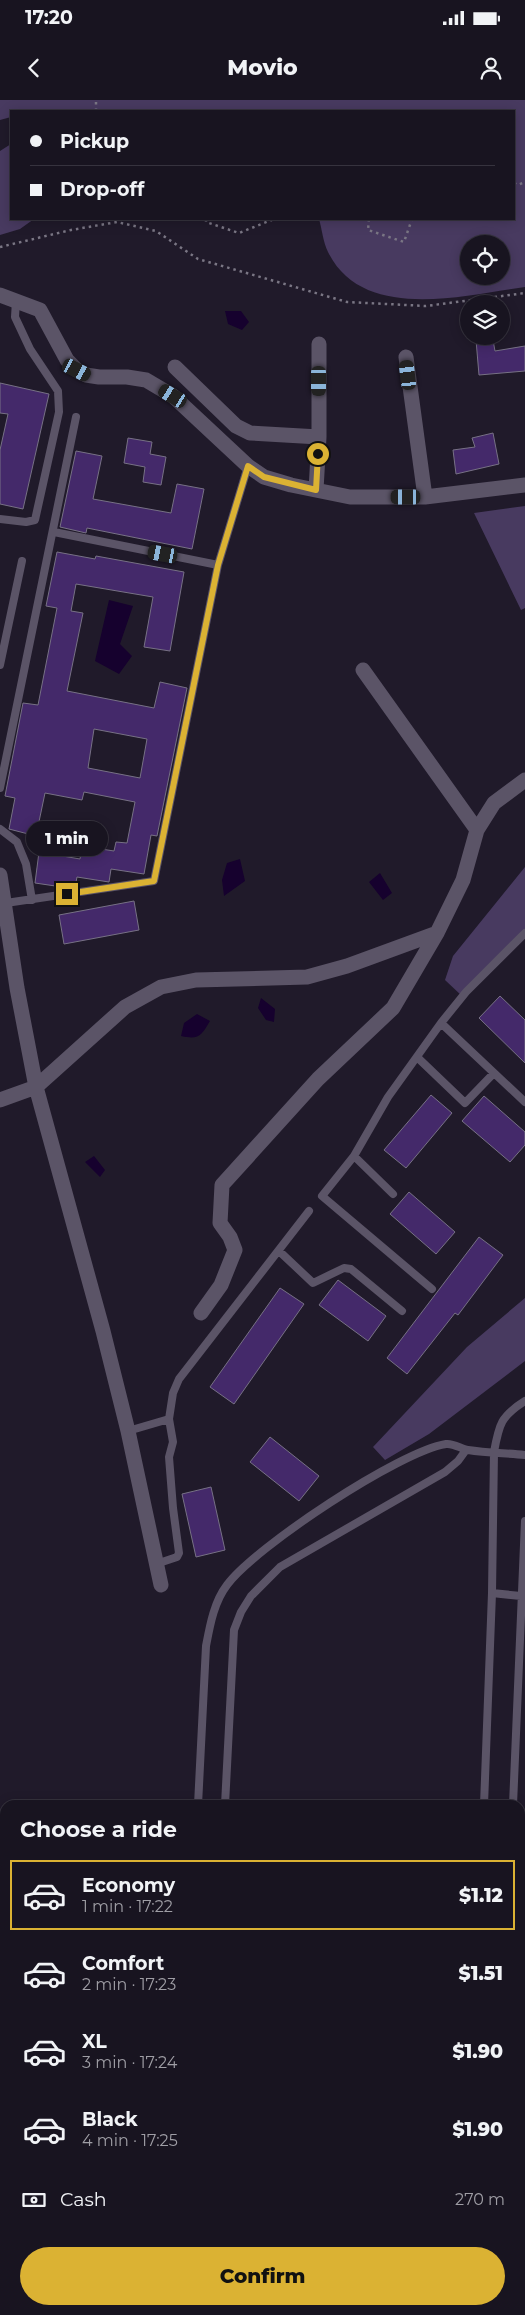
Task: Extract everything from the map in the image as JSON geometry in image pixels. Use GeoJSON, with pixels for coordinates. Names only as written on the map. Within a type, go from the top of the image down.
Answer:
{"type":"FeatureCollection","features":[{"type":"Feature","properties":{"kind":"street"},"geometry":{"type":"LineString","coordinates":[[0,295],[40,310],[67,360],[77,370],[86,375],[99,377],[127,377],[146,380],[173,396],[248,466],[264,477],[350,496],[424,497],[525,485]]}},
{"type":"Feature","properties":{"kind":"street"},"geometry":{"type":"LineString","coordinates":[[316,490],[319,437],[319,344]]}},
{"type":"Feature","properties":{"kind":"street"},"geometry":{"type":"LineString","coordinates":[[406,357],[424,497]]}},
{"type":"Feature","properties":{"kind":"street"},"geometry":{"type":"LineString","coordinates":[[175,367],[236,426],[250,433],[319,437]]}},
{"type":"Feature","properties":{"kind":"street"},"geometry":{"type":"LineString","coordinates":[[363,670],[477,830]]}},
{"type":"Feature","properties":{"kind":"street"},"geometry":{"type":"LineString","coordinates":[[201,1313],[221,1286],[235,1250],[230,1237],[220,1224],[222,1186],[318,1078],[393,1008],[437,933],[463,880],[477,830],[494,803],[525,780]]}},
{"type":"Feature","properties":{"kind":"street"},"geometry":{"type":"LineString","coordinates":[[0,875],[6,903],[17,988],[36,1087],[103,1331],[128,1430],[161,1585]]}},
{"type":"Feature","properties":{"kind":"street"},"geometry":{"type":"LineString","coordinates":[[0,1100],[36,1087],[124,1007],[161,987],[196,980],[307,977],[347,966],[437,933]]}},
{"type":"Feature","properties":{"kind":"lane"},"geometry":{"type":"LineString","coordinates":[[0,519],[26,522],[35,520],[59,412],[58,391],[30,349],[15,318],[16,301]]}},
{"type":"Feature","properties":{"kind":"lane"},"geometry":{"type":"LineString","coordinates":[[0,788],[54,532],[76,417]]}},
{"type":"Feature","properties":{"kind":"lane"},"geometry":{"type":"LineString","coordinates":[[6,903],[154,881],[218,565],[248,466]]}},
{"type":"Feature","properties":{"kind":"lane"},"geometry":{"type":"LineString","coordinates":[[54,532],[218,565]]}},
{"type":"Feature","properties":{"kind":"lane"},"geometry":{"type":"LineString","coordinates":[[0,665],[22,561]]}},
{"type":"Feature","properties":{"kind":"lane"},"geometry":{"type":"LineString","coordinates":[[0,829],[17,842],[26,864],[32,900]]}},
{"type":"Feature","properties":{"kind":"lane"},"geometry":{"type":"LineString","coordinates":[[432,1289],[322,1196],[354,1156],[388,1097],[418,1058],[441,1023],[466,992],[525,933]]}},
{"type":"Feature","properties":{"kind":"lane"},"geometry":{"type":"LineString","coordinates":[[441,1023],[493,1074],[525,1102]]}},
{"type":"Feature","properties":{"kind":"lane"},"geometry":{"type":"LineString","coordinates":[[418,1058],[465,1103],[493,1074]]}},
{"type":"Feature","properties":{"kind":"lane"},"geometry":{"type":"LineString","coordinates":[[354,1156],[393,1194]]}},
{"type":"Feature","properties":{"kind":"lane"},"geometry":{"type":"LineString","coordinates":[[156,1564],[177,1557],[179,1553],[172,1508],[169,1457],[173,1442],[169,1419],[173,1393],[179,1379],[309,1211]]}},
{"type":"Feature","properties":{"kind":"lane"},"geometry":{"type":"LineString","coordinates":[[279,1251],[313,1283],[344,1268],[351,1269],[402,1310]]}},
{"type":"Feature","properties":{"kind":"lane"},"geometry":{"type":"LineString","coordinates":[[484,1800],[492,1593],[494,1452],[498,1430],[508,1412],[525,1401]]}},
{"type":"Feature","properties":{"kind":"lane"},"geometry":{"type":"LineString","coordinates":[[128,1430],[169,1419]]}},
{"type":"Feature","properties":{"kind":"lane"},"geometry":{"type":"LineString","coordinates":[[198,1800],[206,1646],[211,1622],[219,1598],[226,1585],[242,1569],[296,1526],[367,1480],[427,1450],[449,1444],[466,1450],[525,1455]]}},
{"type":"Feature","properties":{"kind":"lane"},"geometry":{"type":"LineString","coordinates":[[225,1800],[234,1630],[241,1612],[251,1596],[280,1567],[445,1472],[458,1461],[466,1450]]}},
{"type":"Feature","properties":{"kind":"lane"},"geometry":{"type":"LineString","coordinates":[[513,1800],[525,1521]]}},
{"type":"Feature","properties":{"kind":"lane"},"geometry":{"type":"LineString","coordinates":[[492,1593],[521,1596]]}},
{"type":"Feature","properties":{"kind":"path"},"geometry":{"type":"LineString","coordinates":[[206,220],[206,222],[239,233],[272,220]]}},
{"type":"Feature","properties":{"kind":"path"},"geometry":{"type":"LineString","coordinates":[[369,220],[368,230],[404,242],[412,220]]}},
{"type":"Feature","properties":{"kind":"path"},"geometry":{"type":"LineString","coordinates":[[0,247],[71,230],[117,222],[156,231],[198,259],[347,302],[426,306],[525,293]]}},
{"type":"Feature","properties":{"kind":"shaded area"},"geometry":{"type":"Polygon","coordinates":[[[0,100],[525,100],[525,287],[474,295],[417,299],[390,296],[365,289],[344,274],[328,252],[319,220],[515,220],[515,110],[10,110],[10,117],[0,120],[0,100]]]}},
{"type":"Feature","properties":{"kind":"shaded area"},"geometry":{"type":"Polygon","coordinates":[[[10,145],[10,220],[33,220],[20,229],[0,235],[0,151],[10,145]]]}},
{"type":"Feature","properties":{"kind":"shaded area"},"geometry":{"type":"Polygon","coordinates":[[[225,311],[241,311],[249,322],[242,330],[228,324],[225,311]]]}},
{"type":"Feature","properties":{"kind":"shaded area"},"geometry":{"type":"Polygon","coordinates":[[[525,506],[525,608],[521,610],[474,513],[525,506]]]}},
{"type":"Feature","properties":{"kind":"shaded area"},"geometry":{"type":"Polygon","coordinates":[[[109,600],[133,606],[120,644],[132,656],[119,674],[95,661],[109,600]]]}},
{"type":"Feature","properties":{"kind":"shaded area"},"geometry":{"type":"Polygon","coordinates":[[[240,859],[245,881],[224,896],[222,880],[227,863],[240,859]]]}},
{"type":"Feature","properties":{"kind":"shaded area"},"geometry":{"type":"Polygon","coordinates":[[[525,867],[525,936],[462,996],[445,980],[453,956],[525,867]]]}},
{"type":"Feature","properties":{"kind":"shaded area"},"geometry":{"type":"Polygon","coordinates":[[[380,873],[392,893],[383,900],[369,882],[380,873]]]}},
{"type":"Feature","properties":{"kind":"shaded area"},"geometry":{"type":"Polygon","coordinates":[[[261,998],[275,1009],[274,1022],[266,1020],[258,1008],[261,998]]]}},
{"type":"Feature","properties":{"kind":"shaded area"},"geometry":{"type":"Polygon","coordinates":[[[197,1014],[210,1021],[202,1033],[196,1037],[181,1036],[184,1023],[197,1014]]]}},
{"type":"Feature","properties":{"kind":"shaded area"},"geometry":{"type":"Polygon","coordinates":[[[94,1156],[105,1170],[100,1177],[85,1162],[94,1156]]]}},
{"type":"Feature","properties":{"kind":"shaded area"},"geometry":{"type":"Polygon","coordinates":[[[525,1298],[525,1361],[429,1434],[385,1460],[373,1447],[467,1347],[525,1298]]]}},
{"type":"Feature","properties":{"kind":"building"},"geometry":{"type":"Polygon","coordinates":[[[476,345],[494,345],[495,351],[525,346],[525,371],[479,375],[476,345]]]}},
{"type":"Feature","properties":{"kind":"building"},"geometry":{"type":"Polygon","coordinates":[[[0,383],[49,394],[23,509],[0,504],[0,450],[8,414],[0,413],[0,383]]]}},
{"type":"Feature","properties":{"kind":"building"},"geometry":{"type":"Polygon","coordinates":[[[493,433],[499,464],[456,474],[453,450],[475,447],[472,438],[493,433]]]}},
{"type":"Feature","properties":{"kind":"building"},"geometry":{"type":"Polygon","coordinates":[[[128,438],[152,442],[150,454],[166,457],[161,485],[143,482],[145,467],[124,463],[128,438]]]}},
{"type":"Feature","properties":{"kind":"building"},"geometry":{"type":"Polygon","coordinates":[[[76,451],[102,456],[93,499],[171,513],[177,484],[204,489],[192,549],[87,528],[86,533],[60,527],[76,451]]]}},
{"type":"Feature","properties":{"kind":"building"},"geometry":{"type":"Polygon","coordinates":[[[57,552],[95,559],[96,556],[184,572],[170,651],[144,647],[153,597],[76,584],[71,611],[83,613],[67,691],[154,708],[160,682],[187,688],[157,836],[151,835],[144,874],[111,869],[109,882],[77,877],[75,887],[69,888],[35,883],[39,852],[80,859],[82,846],[114,851],[116,842],[127,843],[135,802],[84,792],[82,800],[45,793],[36,836],[9,829],[15,798],[5,796],[23,703],[38,705],[57,608],[46,606],[57,552]],[[94,729],[88,768],[140,778],[147,739],[94,729]]]}},
{"type":"Feature","properties":{"kind":"building"},"geometry":{"type":"Polygon","coordinates":[[[134,901],[139,930],[64,944],[59,915],[134,901]]]}},
{"type":"Feature","properties":{"kind":"building"},"geometry":{"type":"Polygon","coordinates":[[[500,996],[525,1020],[525,1063],[479,1018],[500,996]]]}},
{"type":"Feature","properties":{"kind":"building"},"geometry":{"type":"Polygon","coordinates":[[[431,1095],[452,1113],[406,1168],[384,1150],[431,1095]]]}},
{"type":"Feature","properties":{"kind":"building"},"geometry":{"type":"Polygon","coordinates":[[[484,1096],[525,1132],[525,1145],[510,1162],[462,1121],[484,1096]]]}},
{"type":"Feature","properties":{"kind":"building"},"geometry":{"type":"Polygon","coordinates":[[[409,1192],[455,1232],[436,1254],[390,1214],[409,1192]]]}},
{"type":"Feature","properties":{"kind":"building"},"geometry":{"type":"Polygon","coordinates":[[[479,1237],[503,1255],[458,1315],[455,1313],[407,1374],[387,1358],[479,1237]]]}},
{"type":"Feature","properties":{"kind":"building"},"geometry":{"type":"Polygon","coordinates":[[[338,1280],[386,1316],[368,1341],[319,1305],[338,1280]]]}},
{"type":"Feature","properties":{"kind":"building"},"geometry":{"type":"Polygon","coordinates":[[[280,1288],[304,1304],[234,1404],[210,1387],[280,1288]]]}},
{"type":"Feature","properties":{"kind":"building"},"geometry":{"type":"Polygon","coordinates":[[[270,1437],[319,1476],[299,1501],[250,1462],[270,1437]]]}},
{"type":"Feature","properties":{"kind":"building"},"geometry":{"type":"Polygon","coordinates":[[[211,1487],[225,1550],[196,1557],[182,1494],[211,1487]]]}},
{"type":"Feature","properties":{"kind":"route"},"geometry":{"type":"LineString","coordinates":[[67,894],[154,881],[218,565],[248,466],[264,477],[316,490],[318,454]]}}]}
